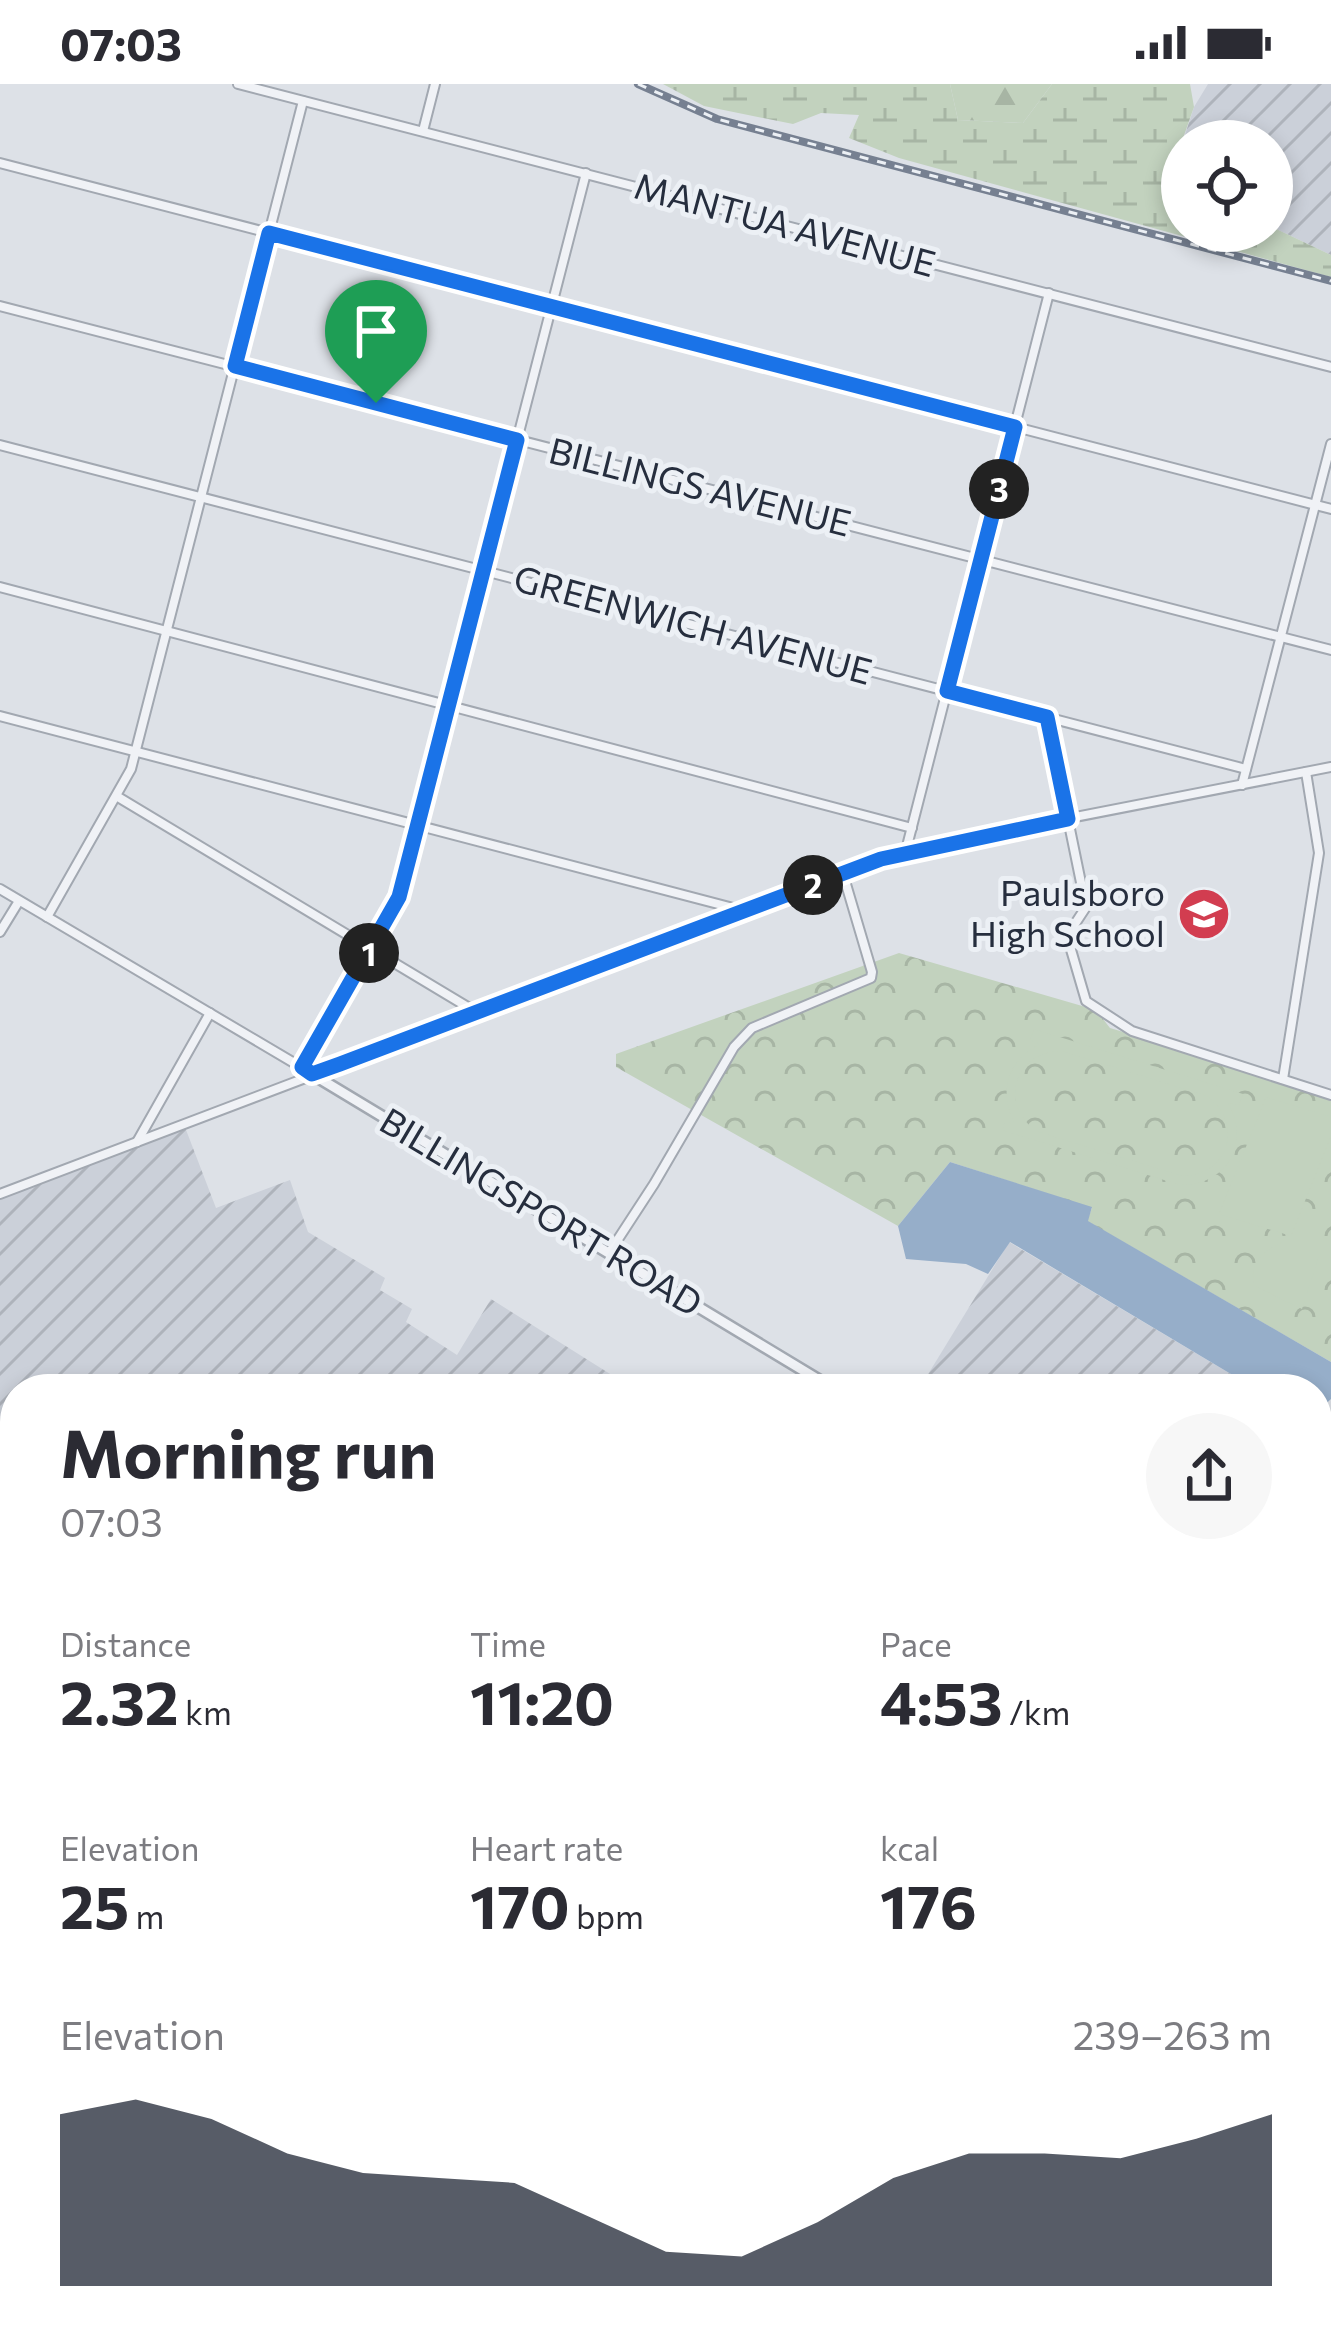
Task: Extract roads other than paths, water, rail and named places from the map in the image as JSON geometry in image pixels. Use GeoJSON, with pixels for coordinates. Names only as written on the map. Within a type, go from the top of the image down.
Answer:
{"type":"FeatureCollection","features":[{"type":"Feature","properties":{"kind":"street","name":"MANTUA AVENUE"},"geometry":{"type":"LineString","coordinates":[[238,84],[1331,367]]}},
{"type":"Feature","properties":{"kind":"street"},"geometry":{"type":"LineString","coordinates":[[423,131],[435,84]]}},
{"type":"Feature","properties":{"kind":"street"},"geometry":{"type":"LineString","coordinates":[[46,917],[118,797],[136,751],[303,101]]}},
{"type":"Feature","properties":{"kind":"street"},"geometry":{"type":"LineString","coordinates":[[0,163],[1331,508]]}},
{"type":"Feature","properties":{"kind":"street"},"geometry":{"type":"LineString","coordinates":[[307,1071],[399,897],[586,173]]}},
{"type":"Feature","properties":{"kind":"street"},"geometry":{"type":"LineString","coordinates":[[906,850],[1049,293]]}},
{"type":"Feature","properties":{"kind":"street","name":"BILLINGS AVENUE"},"geometry":{"type":"LineString","coordinates":[[0,306],[1331,650]]}},
{"type":"Feature","properties":{"kind":"street"},"geometry":{"type":"LineString","coordinates":[[1242,785],[1331,444]]}},
{"type":"Feature","properties":{"kind":"street","name":"GREENWICH AVENUE"},"geometry":{"type":"LineString","coordinates":[[0,445],[1246,769]]}},
{"type":"Feature","properties":{"kind":"street"},"geometry":{"type":"LineString","coordinates":[[0,586],[911,828]]}},
{"type":"Feature","properties":{"kind":"street"},"geometry":{"type":"LineString","coordinates":[[0,716],[743,911]]}},
{"type":"Feature","properties":{"kind":"street"},"geometry":{"type":"LineString","coordinates":[[1047,717],[1086,908],[1067,936],[1086,1001],[1132,1031],[1331,1095]]}},
{"type":"Feature","properties":{"kind":"street"},"geometry":{"type":"LineString","coordinates":[[0,1194],[307,1071],[906,850],[1331,767]]}},
{"type":"Feature","properties":{"kind":"street"},"geometry":{"type":"LineString","coordinates":[[1283,1079],[1319,853],[1306,772]]}},
{"type":"Feature","properties":{"kind":"street"},"geometry":{"type":"LineString","coordinates":[[118,797],[476,1012]]}},
{"type":"Feature","properties":{"kind":"street"},"geometry":{"type":"LineString","coordinates":[[609,1253],[734,1047],[752,1028],[866,982],[872,972],[843,874]]}},
{"type":"Feature","properties":{"kind":"street","name":"BILLINGSPORT ROAD"},"geometry":{"type":"LineString","coordinates":[[0,890],[808,1374]]}},
{"type":"Feature","properties":{"kind":"street"},"geometry":{"type":"LineString","coordinates":[[0,932],[19,901]]}},
{"type":"Feature","properties":{"kind":"street"},"geometry":{"type":"LineString","coordinates":[[137,1142],[210,1013]]}},
{"type":"Feature","properties":{"kind":"water"},"geometry":{"type":"Polygon","coordinates":[[[950,1162],[1092,1207],[1088,1221],[1331,1362],[1331,1374],[1231,1374],[1010,1242],[988,1274],[966,1264],[906,1259],[898,1226],[950,1162]]]}},
{"type":"Feature","properties":{"kind":"railway"},"geometry":{"type":"LineString","coordinates":[[638,84],[717,119],[1331,281]]}},
{"type":"Feature","properties":{"kind":"place","name":"Paulsboro High School"},"geometry":{"type":"Point","coordinates":[1204,914]}}]}
